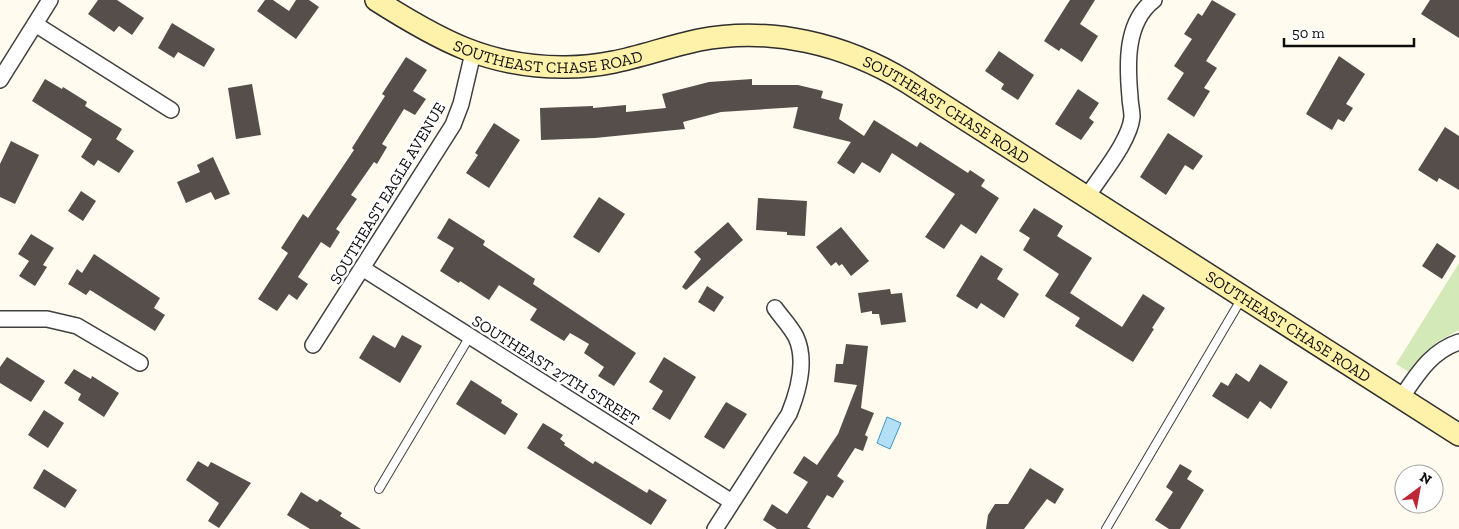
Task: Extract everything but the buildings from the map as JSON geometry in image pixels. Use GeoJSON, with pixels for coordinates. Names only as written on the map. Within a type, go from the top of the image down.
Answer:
{"type":"FeatureCollection","features":[{"type":"Feature","properties":{"kind":"street"},"geometry":{"type":"LineString","coordinates":[[0,80],[50,0]]}},
{"type":"Feature","properties":{"kind":"street","name":"SOUTHEAST CHASE ROAD"},"geometry":{"type":"LineString","coordinates":[[376,0],[442,41],[473,53],[519,63],[564,67],[618,62],[698,40],[723,36],[764,36],[814,43],[858,56],[890,72],[1459,435]]}},
{"type":"Feature","properties":{"kind":"street"},"geometry":{"type":"LineString","coordinates":[[1087,197],[1127,133],[1132,117],[1129,61],[1131,38],[1139,17],[1154,0]]}},
{"type":"Feature","properties":{"kind":"street"},"geometry":{"type":"LineString","coordinates":[[35,24],[171,110]]}},
{"type":"Feature","properties":{"kind":"street","name":"SOUTHEAST EAGLE AVENUE"},"geometry":{"type":"LineString","coordinates":[[313,345],[453,125],[461,104],[473,53]]}},
{"type":"Feature","properties":{"kind":"street","name":"SOUTHEAST 27TH STREET"},"geometry":{"type":"LineString","coordinates":[[362,268],[732,502]]}},
{"type":"Feature","properties":{"kind":"street"},"geometry":{"type":"LineString","coordinates":[[714,529],[789,414],[796,396],[800,376],[800,357],[796,338],[775,308]]}},
{"type":"Feature","properties":{"kind":"street"},"geometry":{"type":"LineString","coordinates":[[0,319],[47,319],[77,326],[140,363]]}},
{"type":"Feature","properties":{"kind":"street"},"geometry":{"type":"LineString","coordinates":[[1401,398],[1434,355],[1446,346],[1459,342]]}},
{"type":"Feature","properties":{"kind":"lane"},"geometry":{"type":"LineString","coordinates":[[1106,529],[1242,296]]}},
{"type":"Feature","properties":{"kind":"lane"},"geometry":{"type":"LineString","coordinates":[[379,489],[470,336]]}},
{"type":"Feature","properties":{"kind":"green space"},"geometry":{"type":"Polygon","coordinates":[[[1459,263],[1459,330],[1437,342],[1409,372],[1396,364],[1459,263]]]}},
{"type":"Feature","properties":{"kind":"water"},"geometry":{"type":"Polygon","coordinates":[[[887,417],[901,423],[890,449],[877,443],[887,417]]]}}]}
